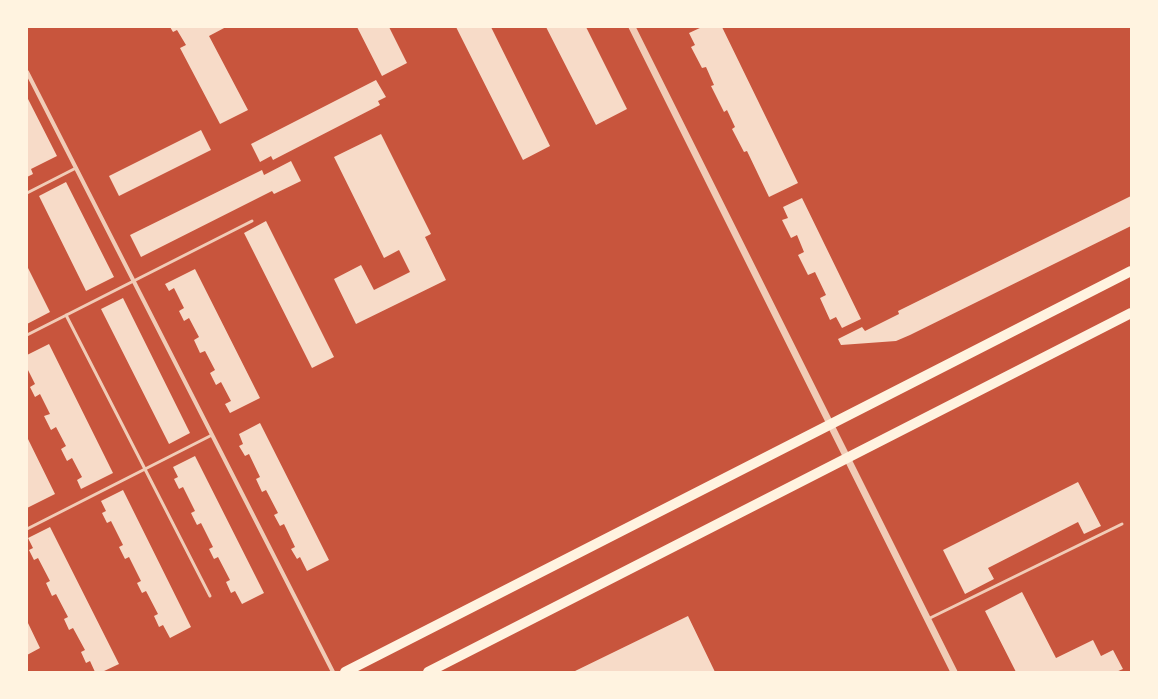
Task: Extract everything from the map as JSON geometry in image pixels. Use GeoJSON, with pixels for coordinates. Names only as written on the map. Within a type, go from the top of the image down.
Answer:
{"type":"FeatureCollection","features":[{"type":"Feature","properties":{"kind":"main road"},"geometry":{"type":"LineString","coordinates":[[345,672],[1131,271]]}},
{"type":"Feature","properties":{"kind":"main road"},"geometry":{"type":"LineString","coordinates":[[428,672],[1131,313]]}},
{"type":"Feature","properties":{"kind":"street"},"geometry":{"type":"LineString","coordinates":[[632,27],[954,672]]}},
{"type":"Feature","properties":{"kind":"street"},"geometry":{"type":"LineString","coordinates":[[27,72],[332,672]]}},
{"type":"Feature","properties":{"kind":"lane"},"geometry":{"type":"LineString","coordinates":[[27,193],[76,168]]}},
{"type":"Feature","properties":{"kind":"lane"},"geometry":{"type":"LineString","coordinates":[[27,335],[252,221]]}},
{"type":"Feature","properties":{"kind":"lane"},"geometry":{"type":"LineString","coordinates":[[66,315],[210,596]]}},
{"type":"Feature","properties":{"kind":"lane"},"geometry":{"type":"LineString","coordinates":[[27,529],[212,435]]}},
{"type":"Feature","properties":{"kind":"lane"},"geometry":{"type":"LineString","coordinates":[[928,619],[1122,524]]}},
{"type":"Feature","properties":{"kind":"building"},"geometry":{"type":"Polygon","coordinates":[[[170,27],[226,27],[209,36],[248,110],[220,124],[180,48],[186,45],[177,30],[173,32],[170,27]]]}},
{"type":"Feature","properties":{"kind":"building"},"geometry":{"type":"Polygon","coordinates":[[[357,27],[389,27],[407,63],[382,76],[357,27]]]}},
{"type":"Feature","properties":{"kind":"building"},"geometry":{"type":"Polygon","coordinates":[[[456,27],[491,27],[550,146],[523,160],[456,27]]]}},
{"type":"Feature","properties":{"kind":"building"},"geometry":{"type":"Polygon","coordinates":[[[546,27],[586,27],[627,109],[596,125],[546,27]]]}},
{"type":"Feature","properties":{"kind":"building"},"geometry":{"type":"Polygon","coordinates":[[[702,27],[722,27],[798,183],[769,197],[747,151],[744,152],[732,129],[735,127],[727,110],[724,112],[711,86],[714,85],[706,67],[702,68],[691,47],[695,45],[689,33],[702,27]]]}},
{"type":"Feature","properties":{"kind":"building"},"geometry":{"type":"Polygon","coordinates":[[[376,80],[386,97],[378,101],[380,105],[273,160],[271,156],[260,162],[251,144],[376,80]]]}},
{"type":"Feature","properties":{"kind":"building"},"geometry":{"type":"Polygon","coordinates":[[[27,97],[57,156],[31,169],[33,174],[27,177],[27,97]]]}},
{"type":"Feature","properties":{"kind":"building"},"geometry":{"type":"Polygon","coordinates":[[[201,130],[211,150],[119,196],[109,176],[201,130]]]}},
{"type":"Feature","properties":{"kind":"building"},"geometry":{"type":"Polygon","coordinates":[[[381,134],[431,234],[425,237],[446,280],[356,324],[334,279],[361,265],[374,290],[410,272],[399,250],[384,258],[334,157],[381,134]]]}},
{"type":"Feature","properties":{"kind":"building"},"geometry":{"type":"Polygon","coordinates":[[[291,161],[301,181],[274,194],[272,191],[141,257],[130,235],[262,170],[264,175],[291,161]]]}},
{"type":"Feature","properties":{"kind":"building"},"geometry":{"type":"Polygon","coordinates":[[[66,182],[114,277],[86,291],[39,196],[66,182]]]}},
{"type":"Feature","properties":{"kind":"building"},"geometry":{"type":"Polygon","coordinates":[[[1131,196],[1131,226],[896,341],[841,345],[838,339],[862,327],[865,331],[899,314],[898,311],[1131,196]]]}},
{"type":"Feature","properties":{"kind":"building"},"geometry":{"type":"Polygon","coordinates":[[[802,198],[861,319],[842,328],[836,317],[830,320],[820,298],[826,295],[815,272],[808,275],[798,255],[804,252],[797,235],[791,238],[782,220],[788,218],[783,207],[802,198]]]}},
{"type":"Feature","properties":{"kind":"building"},"geometry":{"type":"Polygon","coordinates":[[[266,221],[334,357],[312,368],[244,233],[266,221]]]}},
{"type":"Feature","properties":{"kind":"building"},"geometry":{"type":"Polygon","coordinates":[[[27,266],[50,312],[27,324],[27,266]]]}},
{"type":"Feature","properties":{"kind":"building"},"geometry":{"type":"Polygon","coordinates":[[[195,269],[260,398],[230,413],[225,404],[231,401],[221,382],[216,385],[210,373],[215,370],[205,351],[200,353],[194,340],[199,337],[189,318],[184,321],[179,311],[184,308],[174,288],[169,291],[165,284],[195,269]]]}},
{"type":"Feature","properties":{"kind":"building"},"geometry":{"type":"Polygon","coordinates":[[[123,298],[190,433],[169,444],[101,309],[123,298]]]}},
{"type":"Feature","properties":{"kind":"building"},"geometry":{"type":"Polygon","coordinates":[[[49,344],[113,473],[81,489],[77,480],[82,477],[72,458],[67,461],[61,449],[66,446],[56,427],[51,430],[44,416],[50,414],[40,394],[35,397],[30,387],[35,384],[27,368],[27,355],[49,344]]]}},
{"type":"Feature","properties":{"kind":"building"},"geometry":{"type":"Polygon","coordinates":[[[260,423],[329,560],[307,571],[300,557],[297,559],[291,549],[295,547],[284,524],[280,526],[274,515],[278,513],[266,490],[262,492],[256,479],[260,477],[249,454],[245,456],[239,446],[243,444],[239,434],[260,423]]]}},
{"type":"Feature","properties":{"kind":"building"},"geometry":{"type":"Polygon","coordinates":[[[27,437],[55,494],[27,508],[27,437]]]}},
{"type":"Feature","properties":{"kind":"building"},"geometry":{"type":"Polygon","coordinates":[[[195,456],[264,593],[242,604],[235,591],[231,593],[226,582],[230,580],[218,557],[214,559],[209,549],[213,547],[201,523],[197,525],[191,513],[195,511],[183,487],[179,489],[174,479],[178,477],[173,467],[195,456]]]}},
{"type":"Feature","properties":{"kind":"building"},"geometry":{"type":"Polygon","coordinates":[[[1078,482],[1101,526],[1084,534],[1078,522],[988,568],[994,579],[965,594],[943,550],[1078,482]]]}},
{"type":"Feature","properties":{"kind":"building"},"geometry":{"type":"Polygon","coordinates":[[[123,490],[191,627],[170,638],[163,625],[159,627],[154,616],[158,614],[146,591],[142,593],[137,583],[141,581],[129,557],[125,559],[119,547],[123,545],[111,521],[107,523],[102,513],[106,511],[101,501],[123,490]]]}},
{"type":"Feature","properties":{"kind":"building"},"geometry":{"type":"Polygon","coordinates":[[[50,527],[119,664],[102,672],[95,672],[90,661],[86,663],[81,652],[85,650],[73,628],[69,630],[64,619],[68,617],[56,594],[52,596],[46,583],[50,581],[38,558],[34,560],[29,550],[33,548],[28,538],[50,527]]]}},
{"type":"Feature","properties":{"kind":"building"},"geometry":{"type":"Polygon","coordinates":[[[1022,592],[1056,658],[1093,640],[1101,656],[1113,650],[1123,669],[1116,672],[1016,672],[985,611],[1022,592]]]}},
{"type":"Feature","properties":{"kind":"building"},"geometry":{"type":"Polygon","coordinates":[[[688,616],[715,672],[573,672],[688,616]]]}},
{"type":"Feature","properties":{"kind":"building"},"geometry":{"type":"Polygon","coordinates":[[[27,621],[40,648],[27,655],[27,621]]]}}]}
